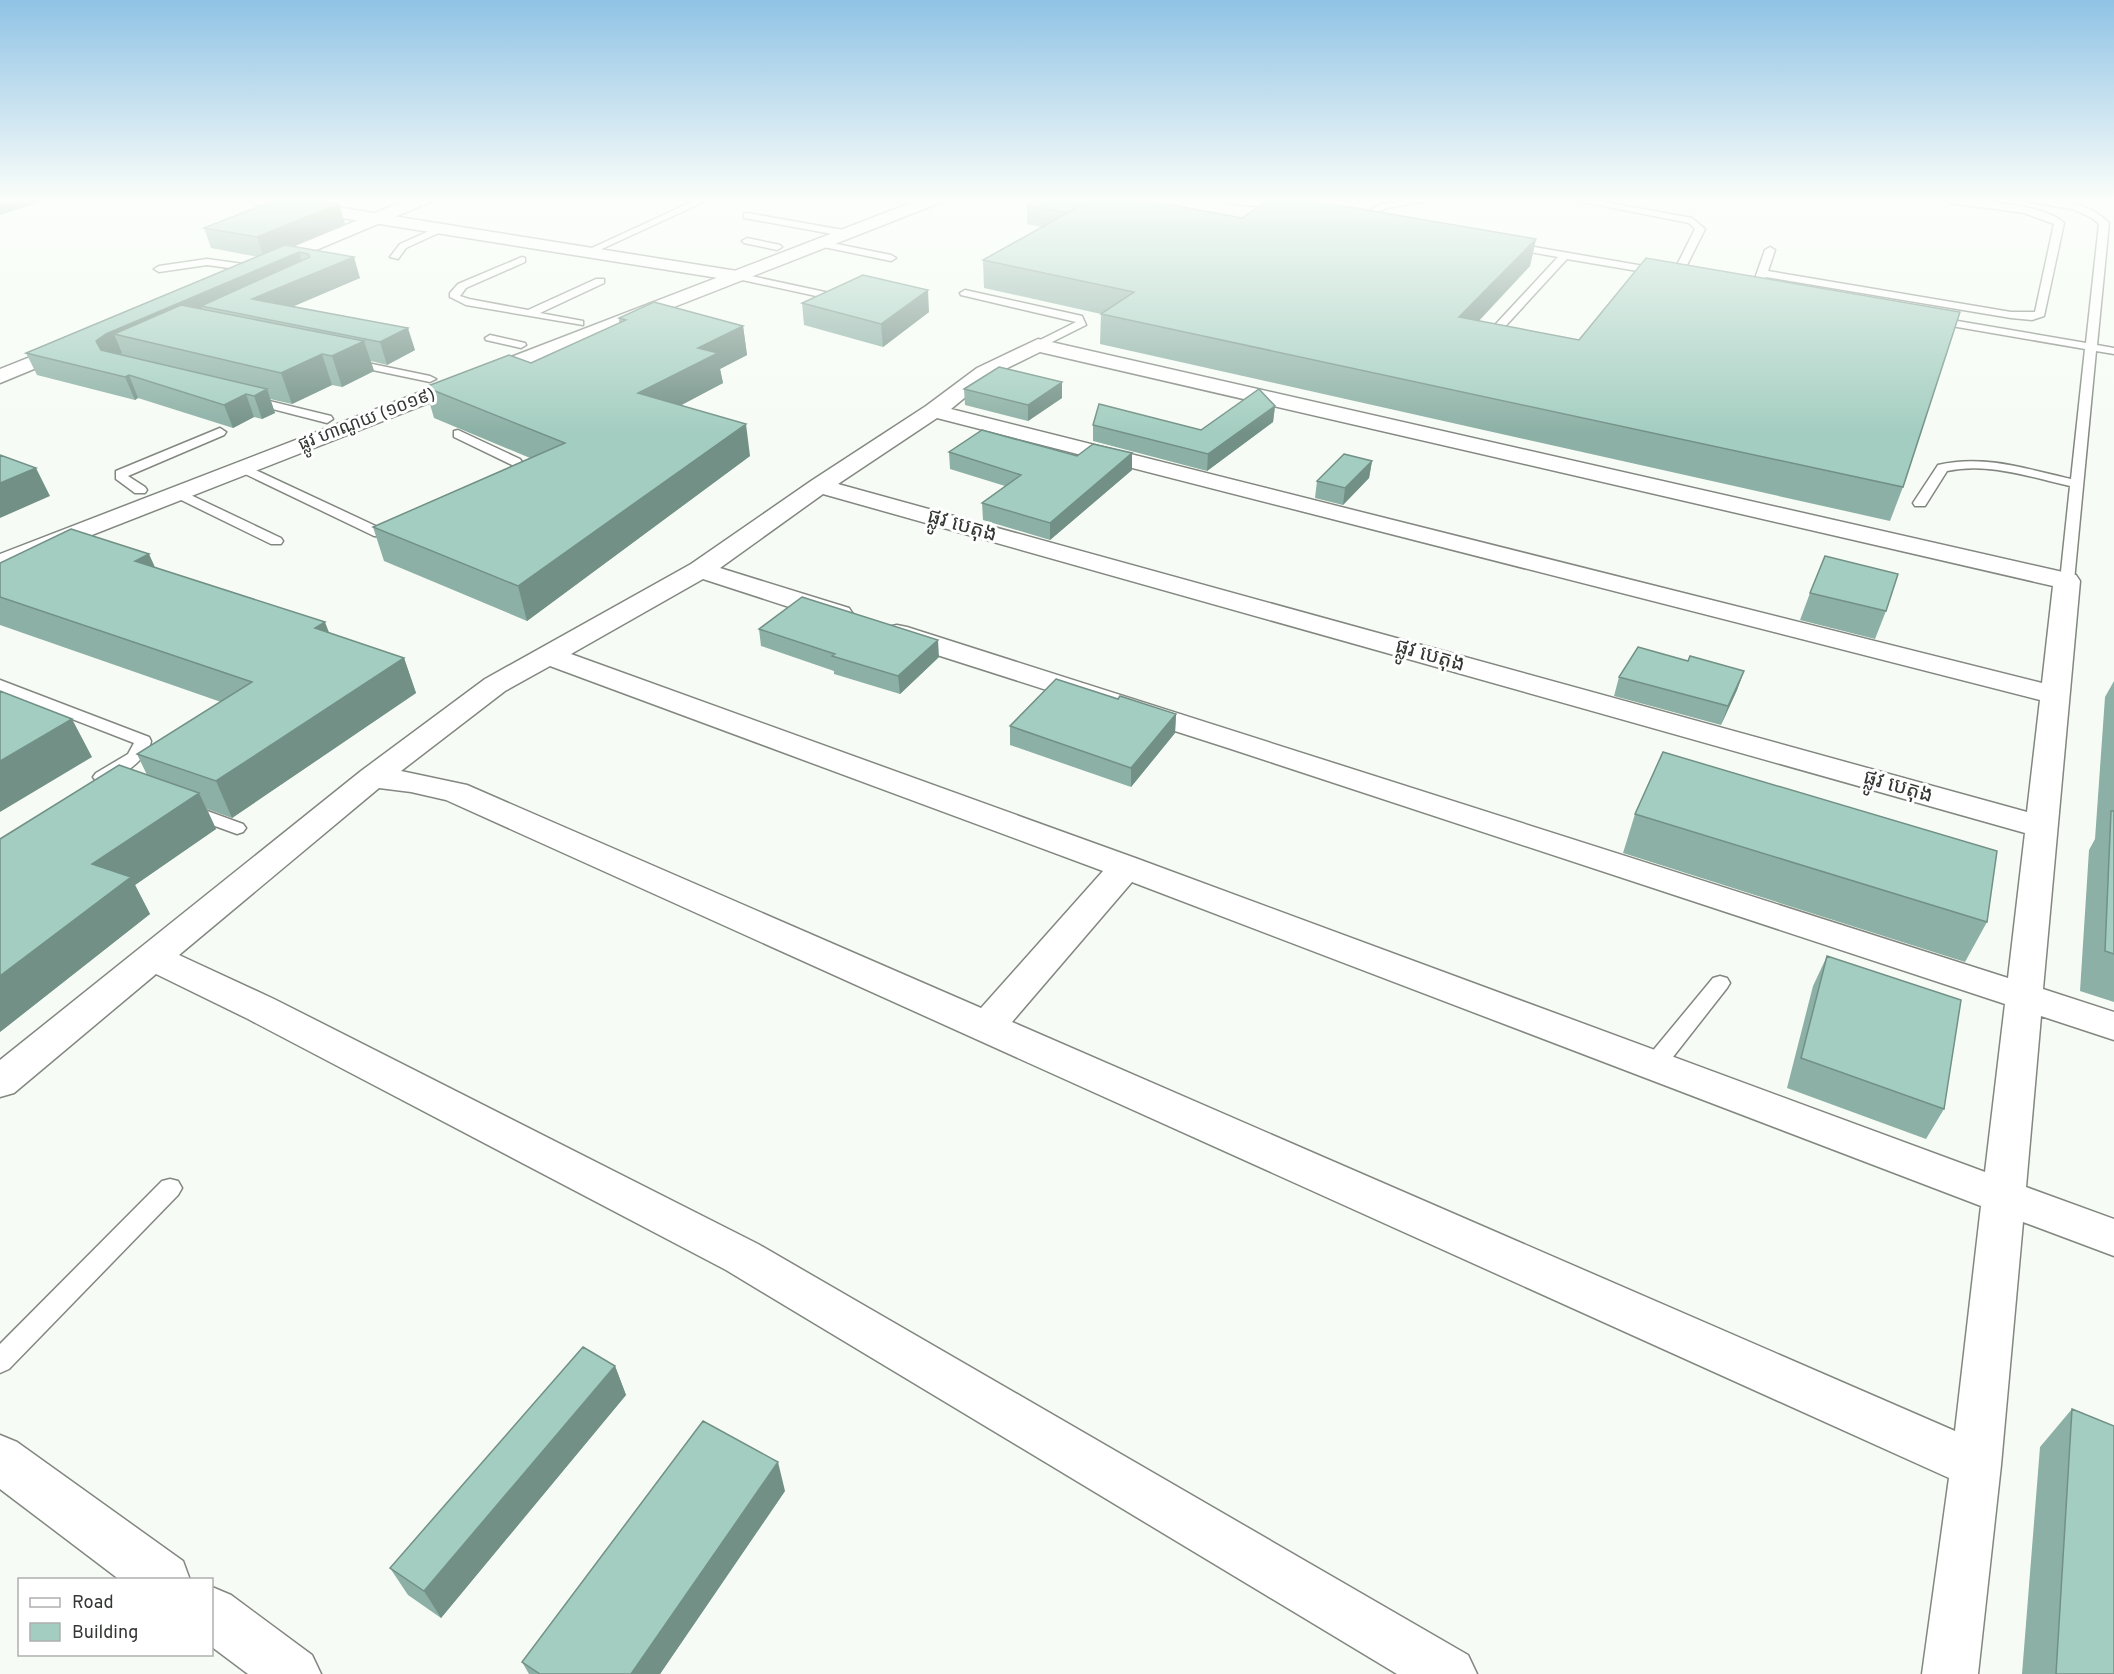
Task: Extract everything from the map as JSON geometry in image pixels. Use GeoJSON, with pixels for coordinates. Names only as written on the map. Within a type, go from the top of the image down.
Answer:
{"type":"FeatureCollection","features":[{"type":"Feature","properties":{"kind":"street"},"geometry":{"type":"LineString","coordinates":[[225,282],[237,277]]}},
{"type":"Feature","properties":{"kind":"street","name":"ផ្លូវ ហាណូយ (១០១៩)"},"geometry":{"type":"LineString","coordinates":[[0,543],[699,277]]}},
{"type":"Feature","properties":{"kind":"street","name":"ផ្លូវ ហាណូយ (១០១៩)"},"geometry":{"type":"LineString","coordinates":[[0,563],[243,468],[567,347],[734,277]]}},
{"type":"Feature","properties":{"kind":"street"},"geometry":{"type":"LineString","coordinates":[[0,377],[86,341]]}},
{"type":"Feature","properties":{"kind":"street"},"geometry":{"type":"LineString","coordinates":[[0,1082],[372,778],[495,685],[700,570],[819,486],[933,411],[984,372],[1038,345],[2067,581],[1976,1465],[1950,1674]]}},
{"type":"Feature","properties":{"kind":"street"},"geometry":{"type":"LineString","coordinates":[[933,411],[2055,695]]}},
{"type":"Feature","properties":{"kind":"street","name":"ផ្លូវ បេតុង"},"geometry":{"type":"LineString","coordinates":[[819,486],[2042,827]]}},
{"type":"Feature","properties":{"kind":"street"},"geometry":{"type":"LineString","coordinates":[[700,570],[1239,741],[2114,1026]]}},
{"type":"Feature","properties":{"kind":"street"},"geometry":{"type":"LineString","coordinates":[[548,655],[1126,867],[2114,1238]]}},
{"type":"Feature","properties":{"kind":"street"},"geometry":{"type":"LineString","coordinates":[[372,778],[411,782],[456,792],[1976,1465]]}},
{"type":"Feature","properties":{"kind":"street"},"geometry":{"type":"LineString","coordinates":[[986,1027],[1126,867]]}},
{"type":"Feature","properties":{"kind":"street"},"geometry":{"type":"LineString","coordinates":[[153,958],[261,1009],[742,1257],[1449,1674]]}},
{"type":"Feature","properties":{"kind":"street"},"geometry":{"type":"LineString","coordinates":[[0,1460],[161,1578]]}},
{"type":"Feature","properties":{"kind":"street"},"geometry":{"type":"LineString","coordinates":[[213,1615],[293,1674]]}},
{"type":"Feature","properties":{"kind":"lane"},"geometry":{"type":"LineString","coordinates":[[482,277],[462,286],[455,293],[455,297],[466,302],[579,323]]}},
{"type":"Feature","properties":{"kind":"lane"},"geometry":{"type":"LineString","coordinates":[[742,277],[839,298]]}},
{"type":"Feature","properties":{"kind":"lane"},"geometry":{"type":"LineString","coordinates":[[1484,343],[1545,277]]}},
{"type":"Feature","properties":{"kind":"lane"},"geometry":{"type":"LineString","coordinates":[[1756,289],[1760,277]]}},
{"type":"Feature","properties":{"kind":"lane"},"geometry":{"type":"LineString","coordinates":[[1787,277],[2032,317],[2045,325],[2053,340]]}},
{"type":"Feature","properties":{"kind":"lane"},"geometry":{"type":"LineString","coordinates":[[2032,317],[2040,314],[2048,277]]}},
{"type":"Feature","properties":{"kind":"lane"},"geometry":{"type":"LineString","coordinates":[[2067,581],[2091,347],[2102,277]]}},
{"type":"Feature","properties":{"kind":"lane"},"geometry":{"type":"LineString","coordinates":[[531,313],[600,282]]}},
{"type":"Feature","properties":{"kind":"lane"},"geometry":{"type":"LineString","coordinates":[[1744,287],[1767,291]]}},
{"type":"Feature","properties":{"kind":"lane"},"geometry":{"type":"LineString","coordinates":[[965,293],[1078,318],[1080,321],[1081,325],[1038,345]]}},
{"type":"Feature","properties":{"kind":"lane"},"geometry":{"type":"LineString","coordinates":[[1928,319],[2114,351]]}},
{"type":"Feature","properties":{"kind":"lane"},"geometry":{"type":"LineString","coordinates":[[490,338],[521,345]]}},
{"type":"Feature","properties":{"kind":"lane"},"geometry":{"type":"LineString","coordinates":[[339,360],[430,379]]}},
{"type":"Feature","properties":{"kind":"lane"},"geometry":{"type":"LineString","coordinates":[[238,397],[327,419]]}},
{"type":"Feature","properties":{"kind":"lane"},"geometry":{"type":"LineString","coordinates":[[140,489],[122,479],[121,474],[220,432]]}},
{"type":"Feature","properties":{"kind":"lane"},"geometry":{"type":"LineString","coordinates":[[458,434],[516,462],[521,469],[522,476],[498,491]]}},
{"type":"Feature","properties":{"kind":"lane"},"geometry":{"type":"LineString","coordinates":[[1920,503],[1942,468],[1957,464],[1989,466],[2077,484]]}},
{"type":"Feature","properties":{"kind":"lane"},"geometry":{"type":"LineString","coordinates":[[243,468],[379,533],[402,534],[412,529]]}},
{"type":"Feature","properties":{"kind":"lane"},"geometry":{"type":"LineString","coordinates":[[178,493],[276,541]]}},
{"type":"Feature","properties":{"kind":"lane"},"geometry":{"type":"LineString","coordinates":[[0,685],[143,741],[142,749],[134,758],[94,782],[120,787]]}},
{"type":"Feature","properties":{"kind":"lane"},"geometry":{"type":"LineString","coordinates":[[173,805],[237,828]]}},
{"type":"Feature","properties":{"kind":"lane"},"geometry":{"type":"LineString","coordinates":[[1654,1065],[1720,983]]}},
{"type":"Feature","properties":{"kind":"lane"},"geometry":{"type":"LineString","coordinates":[[0,1361],[170,1188]]}},
{"type":"Feature","properties":{"kind":"building"},"geometry":{"type":"Polygon","coordinates":[[[208,277],[240,277],[106,334],[96,341],[101,350],[267,389],[254,396],[246,394],[224,405],[129,375],[125,377],[26,353],[208,277]]]}},
{"type":"Feature","properties":{"kind":"building"},"geometry":{"type":"Polygon","coordinates":[[[265,277],[305,277],[252,299],[408,328],[380,342],[201,306],[265,277]]]}},
{"type":"Feature","properties":{"kind":"building"},"geometry":{"type":"Polygon","coordinates":[[[858,277],[872,277],[928,290],[881,324],[802,303],[858,277]]]}},
{"type":"Feature","properties":{"kind":"building"},"geometry":{"type":"Polygon","coordinates":[[[1064,277],[1498,277],[1459,317],[1579,340],[1630,277],[1757,277],[1960,312],[1903,487],[1101,314],[1134,292],[1064,277]]]}},
{"type":"Feature","properties":{"kind":"building"},"geometry":{"type":"Polygon","coordinates":[[[654,302],[743,326],[698,348],[718,353],[638,393],[746,424],[518,586],[373,527],[565,443],[425,387],[509,355],[531,363],[626,320],[619,318],[654,302]]]}},
{"type":"Feature","properties":{"kind":"building"},"geometry":{"type":"Polygon","coordinates":[[[181,305],[364,341],[332,356],[322,354],[281,373],[114,334],[181,305]]]}},
{"type":"Feature","properties":{"kind":"building"},"geometry":{"type":"Polygon","coordinates":[[[999,367],[1062,382],[1028,405],[964,389],[999,367]]]}},
{"type":"Feature","properties":{"kind":"building"},"geometry":{"type":"Polygon","coordinates":[[[1259,389],[1275,406],[1208,454],[1093,425],[1099,404],[1201,430],[1259,389]]]}},
{"type":"Feature","properties":{"kind":"building"},"geometry":{"type":"Polygon","coordinates":[[[982,430],[1077,456],[1093,444],[1132,453],[1050,523],[982,503],[1021,475],[949,452],[982,430]]]}},
{"type":"Feature","properties":{"kind":"building"},"geometry":{"type":"Polygon","coordinates":[[[1344,454],[1372,461],[1345,488],[1317,481],[1344,454]]]}},
{"type":"Feature","properties":{"kind":"building"},"geometry":{"type":"Polygon","coordinates":[[[0,455],[36,468],[0,483],[0,455]]]}},
{"type":"Feature","properties":{"kind":"building"},"geometry":{"type":"Polygon","coordinates":[[[71,529],[149,554],[135,561],[325,622],[315,628],[404,658],[216,781],[137,754],[252,682],[0,597],[0,563],[71,529]]]}},
{"type":"Feature","properties":{"kind":"building"},"geometry":{"type":"Polygon","coordinates":[[[1825,556],[1898,574],[1886,611],[1810,593],[1825,556]]]}},
{"type":"Feature","properties":{"kind":"building"},"geometry":{"type":"Polygon","coordinates":[[[802,597],[938,640],[898,676],[832,656],[835,654],[759,629],[802,597]]]}},
{"type":"Feature","properties":{"kind":"building"},"geometry":{"type":"Polygon","coordinates":[[[1638,647],[1688,661],[1690,656],[1744,671],[1728,706],[1619,677],[1638,647]]]}},
{"type":"Feature","properties":{"kind":"building"},"geometry":{"type":"Polygon","coordinates":[[[1056,679],[1118,699],[1120,696],[1176,714],[1131,768],[1010,726],[1056,679]]]}},
{"type":"Feature","properties":{"kind":"building"},"geometry":{"type":"Polygon","coordinates":[[[0,691],[72,719],[0,761],[0,691]]]}},
{"type":"Feature","properties":{"kind":"building"},"geometry":{"type":"Polygon","coordinates":[[[1663,752],[1997,851],[1987,922],[1635,814],[1663,752]]]}},
{"type":"Feature","properties":{"kind":"building"},"geometry":{"type":"Polygon","coordinates":[[[119,765],[199,793],[92,864],[131,877],[0,976],[0,839],[119,765]]]}},
{"type":"Feature","properties":{"kind":"building"},"geometry":{"type":"Polygon","coordinates":[[[2111,811],[2114,811],[2114,954],[2105,951],[2111,811]]]}},
{"type":"Feature","properties":{"kind":"building"},"geometry":{"type":"Polygon","coordinates":[[[1827,956],[1961,1000],[1944,1109],[1801,1058],[1827,956]]]}},
{"type":"Feature","properties":{"kind":"building"},"geometry":{"type":"Polygon","coordinates":[[[583,1347],[615,1366],[424,1591],[390,1568],[583,1347]]]}},
{"type":"Feature","properties":{"kind":"building"},"geometry":{"type":"Polygon","coordinates":[[[2072,1409],[2114,1426],[2114,1674],[2056,1674],[2072,1409]]]}},
{"type":"Feature","properties":{"kind":"building"},"geometry":{"type":"Polygon","coordinates":[[[703,1421],[778,1462],[631,1674],[540,1674],[522,1662],[703,1421]]]}}]}
